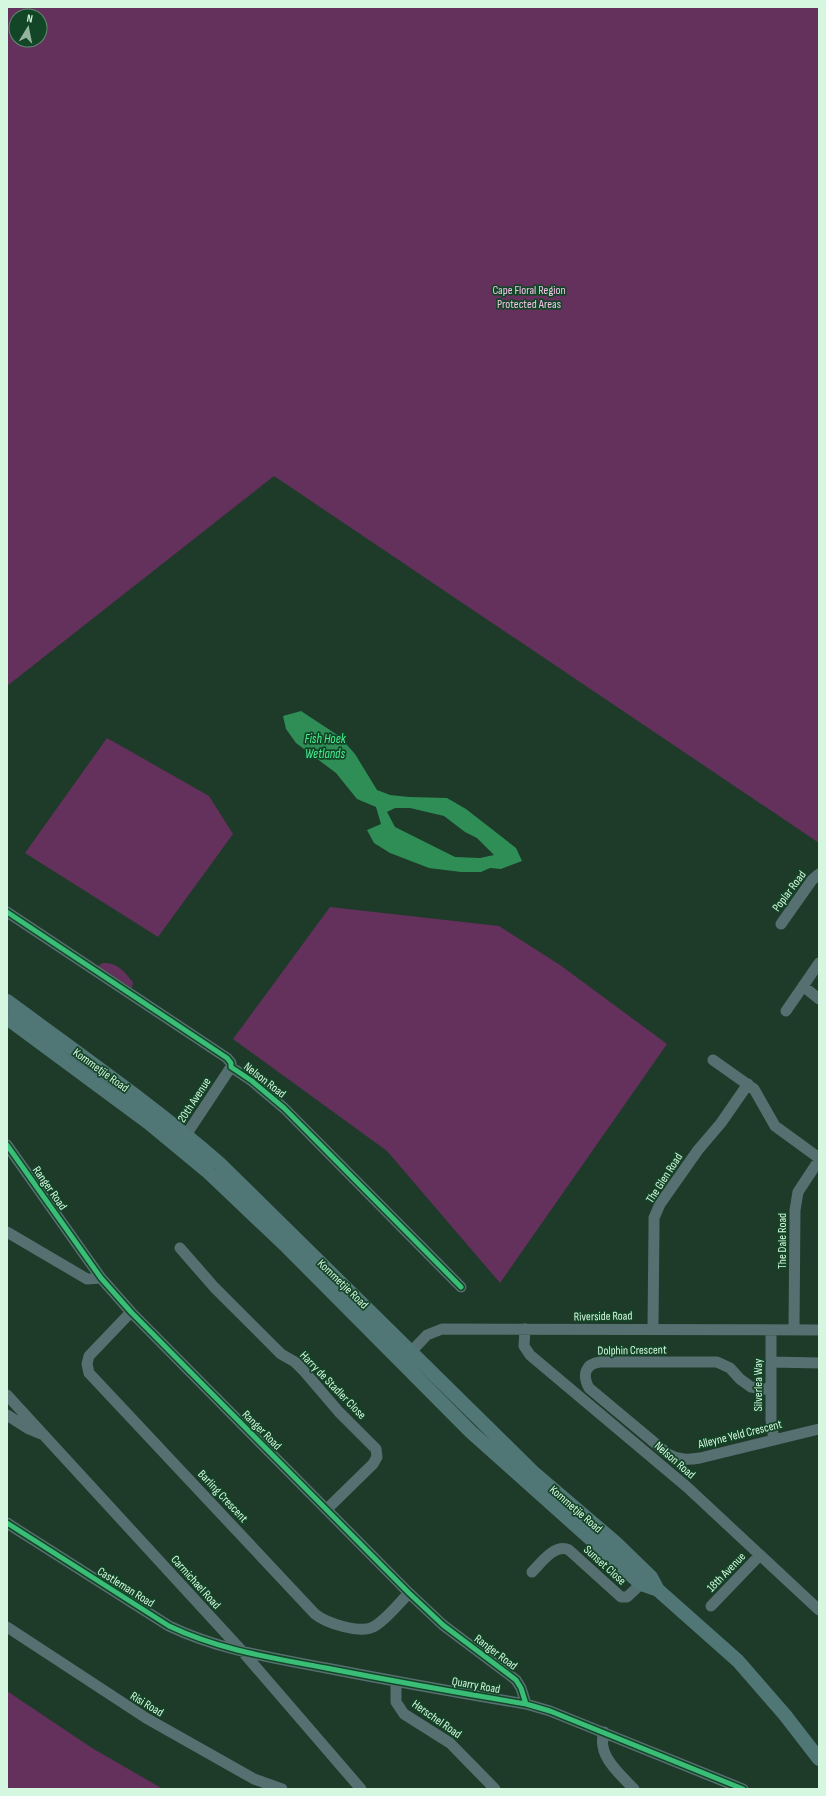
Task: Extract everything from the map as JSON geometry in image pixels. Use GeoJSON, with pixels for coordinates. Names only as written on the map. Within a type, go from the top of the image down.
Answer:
{"type":"FeatureCollection","features":[{"type":"Feature","properties":{"kind":"main road","name":"Kommetjie Road"},"geometry":{"type":"LineString","coordinates":[[7,1001],[182,1140],[216,1179],[287,1247],[470,1432],[641,1584],[658,1590]]}},
{"type":"Feature","properties":{"kind":"main road","name":"Kommetjie Road"},"geometry":{"type":"LineString","coordinates":[[7,1018],[182,1140],[219,1163],[533,1472],[616,1543],[651,1577],[658,1590],[738,1661],[785,1715],[819,1759]]}},
{"type":"Feature","properties":{"kind":"street","name":"Poplar Road"},"geometry":{"type":"LineString","coordinates":[[781,924],[812,880],[819,874]]}},
{"type":"Feature","properties":{"kind":"street","name":"Nelson Road"},"geometry":{"type":"LineString","coordinates":[[7,912],[231,1062],[231,1067],[252,1081],[284,1108],[461,1287]]}},
{"type":"Feature","properties":{"kind":"street"},"geometry":{"type":"LineString","coordinates":[[786,1010],[819,963]]}},
{"type":"Feature","properties":{"kind":"street"},"geometry":{"type":"LineString","coordinates":[[803,986],[819,999]]}},
{"type":"Feature","properties":{"kind":"street"},"geometry":{"type":"LineString","coordinates":[[713,1060],[748,1084],[757,1094],[775,1126],[819,1159]]}},
{"type":"Feature","properties":{"kind":"street","name":"20th Avenue"},"geometry":{"type":"LineString","coordinates":[[182,1140],[231,1067]]}},
{"type":"Feature","properties":{"kind":"street","name":"The Glen Road"},"geometry":{"type":"LineString","coordinates":[[653,1328],[654,1226],[656,1212],[693,1157],[721,1123],[748,1084]]}},
{"type":"Feature","properties":{"kind":"street","name":"Ranger Road"},"geometry":{"type":"LineString","coordinates":[[7,1145],[101,1278],[131,1312],[409,1593],[443,1625],[516,1680],[521,1688],[526,1704]]}},
{"type":"Feature","properties":{"kind":"street","name":"The Dale Road"},"geometry":{"type":"LineString","coordinates":[[794,1329],[796,1197],[819,1159]]}},
{"type":"Feature","properties":{"kind":"street"},"geometry":{"type":"LineString","coordinates":[[7,1232],[87,1278],[101,1278]]}},
{"type":"Feature","properties":{"kind":"street","name":"Harry de Stadler Close"},"geometry":{"type":"LineString","coordinates":[[180,1248],[214,1287],[281,1354],[303,1370],[339,1412],[376,1449],[377,1457],[373,1464],[327,1509]]}},
{"type":"Feature","properties":{"kind":"street","name":"Barling Crescent"},"geometry":{"type":"LineString","coordinates":[[131,1312],[100,1343],[90,1356],[87,1364],[89,1373],[315,1614],[332,1624],[369,1629],[378,1624],[409,1593]]}},
{"type":"Feature","properties":{"kind":"street","name":"Riverside Road"},"geometry":{"type":"LineString","coordinates":[[400,1362],[427,1335],[442,1329],[653,1328],[819,1330]]}},
{"type":"Feature","properties":{"kind":"street","name":"Nelson Road"},"geometry":{"type":"LineString","coordinates":[[525,1329],[524,1346],[530,1355],[687,1487],[819,1610]]}},
{"type":"Feature","properties":{"kind":"street","name":"Silverlea Way"},"geometry":{"type":"LineString","coordinates":[[771,1330],[770,1390],[771,1420],[774,1440]]}},
{"type":"Feature","properties":{"kind":"street","name":"Dolphin Crescent"},"geometry":{"type":"LineString","coordinates":[[668,1454],[589,1388],[585,1381],[588,1367],[593,1363],[600,1362],[717,1362],[730,1368],[740,1380],[751,1387],[770,1390]]}},
{"type":"Feature","properties":{"kind":"street"},"geometry":{"type":"LineString","coordinates":[[771,1362],[819,1363]]}},
{"type":"Feature","properties":{"kind":"street","name":"Carmichael Road"},"geometry":{"type":"LineString","coordinates":[[7,1395],[242,1652],[361,1789]]}},
{"type":"Feature","properties":{"kind":"street"},"geometry":{"type":"LineString","coordinates":[[7,1415],[29,1429],[45,1435]]}},
{"type":"Feature","properties":{"kind":"street","name":"Alleyne Yeld Crescent"},"geometry":{"type":"LineString","coordinates":[[668,1454],[675,1458],[689,1460],[819,1429]]}},
{"type":"Feature","properties":{"kind":"street","name":"Castleman Road"},"geometry":{"type":"LineString","coordinates":[[7,1523],[169,1626],[208,1643],[242,1652]]}},
{"type":"Feature","properties":{"kind":"street","name":"Sunset Close"},"geometry":{"type":"LineString","coordinates":[[532,1572],[556,1549],[563,1548],[569,1550],[621,1597],[627,1597],[641,1584]]}},
{"type":"Feature","properties":{"kind":"street","name":"18th Avenue"},"geometry":{"type":"LineString","coordinates":[[711,1606],[760,1555]]}},
{"type":"Feature","properties":{"kind":"street","name":"Risi Road"},"geometry":{"type":"LineString","coordinates":[[7,1627],[146,1718],[254,1779],[282,1789]]}},
{"type":"Feature","properties":{"kind":"street","name":"Quarry Road"},"geometry":{"type":"LineString","coordinates":[[242,1652],[396,1682],[526,1704],[567,1716],[743,1789]]}},
{"type":"Feature","properties":{"kind":"street","name":"Herschel Road"},"geometry":{"type":"LineString","coordinates":[[396,1682],[396,1702],[404,1714],[450,1743],[495,1789]]}},
{"type":"Feature","properties":{"kind":"street"},"geometry":{"type":"LineString","coordinates":[[604,1732],[602,1742],[608,1760],[634,1789]]}},
{"type":"Feature","properties":{"kind":"green space","name":"Cape Floral Region Protected Areas"},"geometry":{"type":"Polygon","coordinates":[[[7,7],[819,7],[819,843],[274,476],[7,686],[7,7]]]}},
{"type":"Feature","properties":{"kind":"green space"},"geometry":{"type":"Polygon","coordinates":[[[107,738],[209,796],[233,834],[158,937],[25,853],[107,738]]]}},
{"type":"Feature","properties":{"kind":"green space"},"geometry":{"type":"Polygon","coordinates":[[[330,907],[499,926],[560,965],[667,1044],[500,1283],[387,1151],[233,1039],[330,907]]]}},
{"type":"Feature","properties":{"kind":"green space"},"geometry":{"type":"Polygon","coordinates":[[[103,963],[113,964],[124,971],[133,982],[132,988],[98,966],[103,963]]]}},
{"type":"Feature","properties":{"kind":"green space"},"geometry":{"type":"Polygon","coordinates":[[[7,1691],[92,1748],[163,1789],[7,1789],[7,1691]]]}},
{"type":"Feature","properties":{"kind":"water","name":"Fish Hoek Wetlands"},"geometry":{"type":"Polygon","coordinates":[[[301,711],[339,736],[355,754],[377,790],[390,795],[447,798],[466,809],[516,848],[522,861],[501,869],[490,868],[481,872],[461,872],[429,868],[390,853],[374,843],[367,830],[381,824],[376,807],[357,799],[336,773],[296,743],[286,729],[283,716],[301,711]],[[395,808],[387,812],[395,827],[455,857],[480,858],[494,855],[477,838],[465,832],[444,816],[410,808],[395,808]]]}},
{"type":"Feature","properties":{"kind":"cycle path"},"geometry":{"type":"LineString","coordinates":[[7,912],[227,1058],[231,1063],[231,1067],[252,1081],[284,1108],[461,1287]]}},
{"type":"Feature","properties":{"kind":"cycle path"},"geometry":{"type":"LineString","coordinates":[[7,1145],[101,1278],[131,1312],[409,1593],[443,1625],[516,1680],[521,1688],[526,1704]]}},
{"type":"Feature","properties":{"kind":"cycle path"},"geometry":{"type":"LineString","coordinates":[[7,1523],[169,1626],[207,1641],[286,1661],[526,1704],[550,1711],[743,1789]]}}]}
